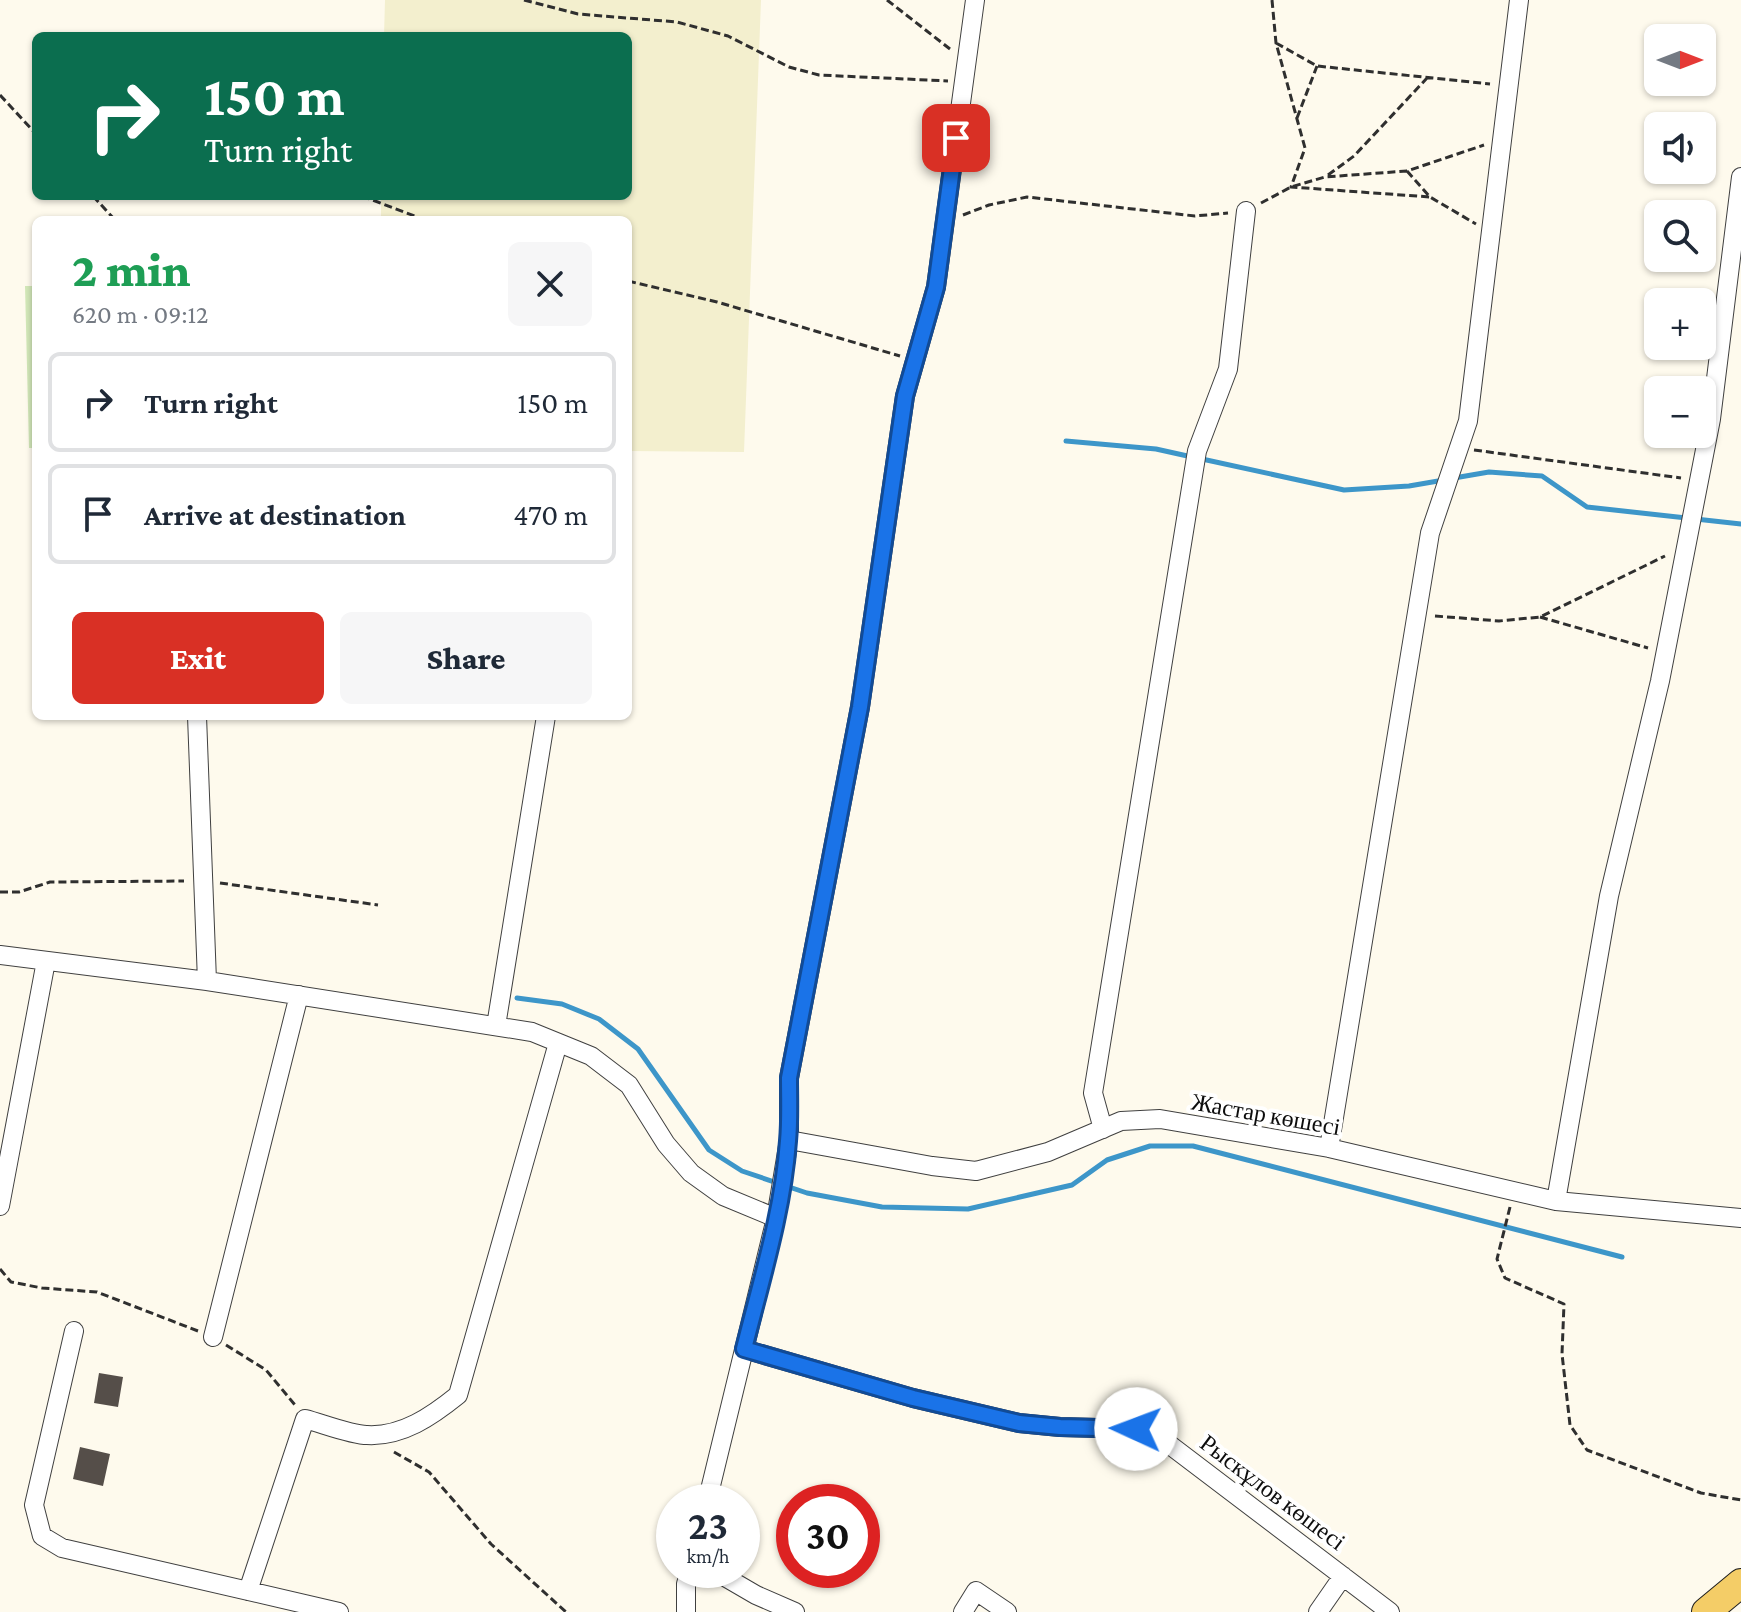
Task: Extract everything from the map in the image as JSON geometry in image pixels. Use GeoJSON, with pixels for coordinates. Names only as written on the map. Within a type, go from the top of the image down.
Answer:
{"type":"FeatureCollection","features":[{"type":"Feature","properties":{"kind":"main road"},"geometry":{"type":"LineString","coordinates":[[1706,1612],[1741,1583]]}},
{"type":"Feature","properties":{"kind":"street"},"geometry":{"type":"LineString","coordinates":[[711,1484],[776,1218],[789,1140],[789,1078],[860,707],[905,396],[936,287],[975,0]]}},
{"type":"Feature","properties":{"kind":"street"},"geometry":{"type":"LineString","coordinates":[[1329,1148],[1430,533],[1468,421],[1519,0]]}},
{"type":"Feature","properties":{"kind":"street"},"geometry":{"type":"LineString","coordinates":[[1556,1201],[1609,896],[1666,653],[1711,419],[1741,177]]}},
{"type":"Feature","properties":{"kind":"street"},"geometry":{"type":"LineString","coordinates":[[1103,1129],[1093,1093],[1197,451],[1228,369],[1246,211]]}},
{"type":"Feature","properties":{"kind":"street"},"geometry":{"type":"LineString","coordinates":[[197,720],[207,981]]}},
{"type":"Feature","properties":{"kind":"street"},"geometry":{"type":"LineString","coordinates":[[496,1026],[545,720]]}},
{"type":"Feature","properties":{"kind":"street"},"geometry":{"type":"LineString","coordinates":[[0,955],[207,981],[532,1032],[591,1056],[629,1085],[666,1144],[691,1173],[723,1196],[776,1218]]}},
{"type":"Feature","properties":{"kind":"street"},"geometry":{"type":"LineString","coordinates":[[0,1206],[46,961]]}},
{"type":"Feature","properties":{"kind":"street"},"geometry":{"type":"LineString","coordinates":[[213,1337],[299,995]]}},
{"type":"Feature","properties":{"kind":"street"},"geometry":{"type":"LineString","coordinates":[[248,1591],[305,1419],[366,1436],[401,1431],[435,1413],[458,1395],[558,1043]]}},
{"type":"Feature","properties":{"kind":"street","name":"Жастар көшесі"},"geometry":{"type":"LineString","coordinates":[[789,1140],[976,1171],[1048,1152],[1121,1121],[1160,1119],[1329,1148],[1556,1201],[1741,1218]]}},
{"type":"Feature","properties":{"kind":"street"},"geometry":{"type":"LineString","coordinates":[[74,1331],[34,1505],[42,1536],[62,1548],[339,1612]]}},
{"type":"Feature","properties":{"kind":"street","name":"Рыскұлов көшесі"},"geometry":{"type":"LineString","coordinates":[[744,1349],[913,1398],[1019,1423],[1136,1429],[1166,1442],[1390,1612]]}},
{"type":"Feature","properties":{"kind":"street"},"geometry":{"type":"LineString","coordinates":[[1318,1612],[1343,1576]]}},
{"type":"Feature","properties":{"kind":"street"},"geometry":{"type":"LineString","coordinates":[[686,1588],[686,1612]]}},
{"type":"Feature","properties":{"kind":"street"},"geometry":{"type":"LineString","coordinates":[[744,1588],[795,1612]]}},
{"type":"Feature","properties":{"kind":"street"},"geometry":{"type":"LineString","coordinates":[[963,1612],[976,1591],[1007,1612]]}},
{"type":"Feature","properties":{"kind":"path"},"geometry":{"type":"LineString","coordinates":[[524,0],[578,14],[677,22],[728,36],[789,67],[819,75],[964,82]]}},
{"type":"Feature","properties":{"kind":"path"},"geometry":{"type":"LineString","coordinates":[[887,0],[967,62]]}},
{"type":"Feature","properties":{"kind":"path"},"geometry":{"type":"LineString","coordinates":[[1272,0],[1276,43],[1305,148],[1291,187]]}},
{"type":"Feature","properties":{"kind":"path"},"geometry":{"type":"LineString","coordinates":[[1276,43],[1317,66],[1509,86]]}},
{"type":"Feature","properties":{"kind":"path"},"geometry":{"type":"LineString","coordinates":[[1297,118],[1317,66]]}},
{"type":"Feature","properties":{"kind":"path"},"geometry":{"type":"LineString","coordinates":[[1325,177],[1354,156],[1428,77]]}},
{"type":"Feature","properties":{"kind":"path"},"geometry":{"type":"LineString","coordinates":[[0,95],[32,130]]}},
{"type":"Feature","properties":{"kind":"path"},"geometry":{"type":"LineString","coordinates":[[945,221],[989,205],[1027,197],[1195,216],[1246,211],[1291,187],[1325,177],[1407,171],[1502,138]]}},
{"type":"Feature","properties":{"kind":"path"},"geometry":{"type":"LineString","coordinates":[[1407,171],[1430,197],[1491,233]]}},
{"type":"Feature","properties":{"kind":"path"},"geometry":{"type":"LineString","coordinates":[[1291,187],[1430,197]]}},
{"type":"Feature","properties":{"kind":"path"},"geometry":{"type":"LineString","coordinates":[[97,200],[111,216]]}},
{"type":"Feature","properties":{"kind":"path"},"geometry":{"type":"LineString","coordinates":[[372,200],[414,216]]}},
{"type":"Feature","properties":{"kind":"path"},"geometry":{"type":"LineString","coordinates":[[632,282],[717,302],[915,361]]}},
{"type":"Feature","properties":{"kind":"path"},"geometry":{"type":"LineString","coordinates":[[1459,448],[1699,480]]}},
{"type":"Feature","properties":{"kind":"path"},"geometry":{"type":"LineString","coordinates":[[1416,619],[1440,615],[1499,621],[1540,617],[1686,545]]}},
{"type":"Feature","properties":{"kind":"path"},"geometry":{"type":"LineString","coordinates":[[1540,617],[1666,653]]}},
{"type":"Feature","properties":{"kind":"path"},"geometry":{"type":"LineString","coordinates":[[1514,1192],[1497,1259],[1505,1278],[1564,1304],[1562,1354],[1570,1425],[1587,1450],[1701,1493],[1741,1500]]}},
{"type":"Feature","properties":{"kind":"path"},"geometry":{"type":"LineString","coordinates":[[0,1269],[11,1282],[97,1292],[213,1337],[266,1370],[289,1395],[305,1419]]}},
{"type":"Feature","properties":{"kind":"path"},"geometry":{"type":"LineString","coordinates":[[366,1436],[429,1472],[491,1544],[566,1612]]}},
{"type":"Feature","properties":{"kind":"shaded area"},"geometry":{"type":"Polygon","coordinates":[[[385,0],[761,0],[744,452],[632,451],[632,216],[381,216],[381,200],[632,200],[632,32],[384,32],[385,0]]]}},
{"type":"Feature","properties":{"kind":"green space"},"geometry":{"type":"Polygon","coordinates":[[[25,286],[32,286],[32,448],[29,448],[25,286]]]}},
{"type":"Feature","properties":{"kind":"building"},"geometry":{"type":"Polygon","coordinates":[[[99,1373],[123,1377],[118,1407],[94,1403],[99,1373]]]}},
{"type":"Feature","properties":{"kind":"building"},"geometry":{"type":"Polygon","coordinates":[[[80,1447],[110,1454],[103,1486],[73,1479],[80,1447]]]}},
{"type":"Feature","properties":{"kind":"waterway"},"geometry":{"type":"LineString","coordinates":[[1066,441],[1156,449],[1192,457]]}},
{"type":"Feature","properties":{"kind":"waterway"},"geometry":{"type":"LineString","coordinates":[[1202,459],[1344,490],[1409,486],[1444,480]]}},
{"type":"Feature","properties":{"kind":"waterway"},"geometry":{"type":"LineString","coordinates":[[1454,478],[1489,472],[1542,476],[1587,507],[1741,524]]}},
{"type":"Feature","properties":{"kind":"waterway"},"geometry":{"type":"LineString","coordinates":[[517,998],[562,1004],[599,1019],[638,1049],[709,1150],[742,1171],[807,1193],[882,1207],[968,1209],[1072,1185],[1107,1160],[1150,1146],[1193,1146],[1622,1257]]}},
{"type":"Feature","properties":{"kind":"route"},"geometry":{"type":"LineString","coordinates":[[956,138],[936,287],[905,396],[860,707],[789,1078],[789,1140],[785,1173],[744,1349],[913,1398],[1019,1423],[1136,1429]]}}]}
